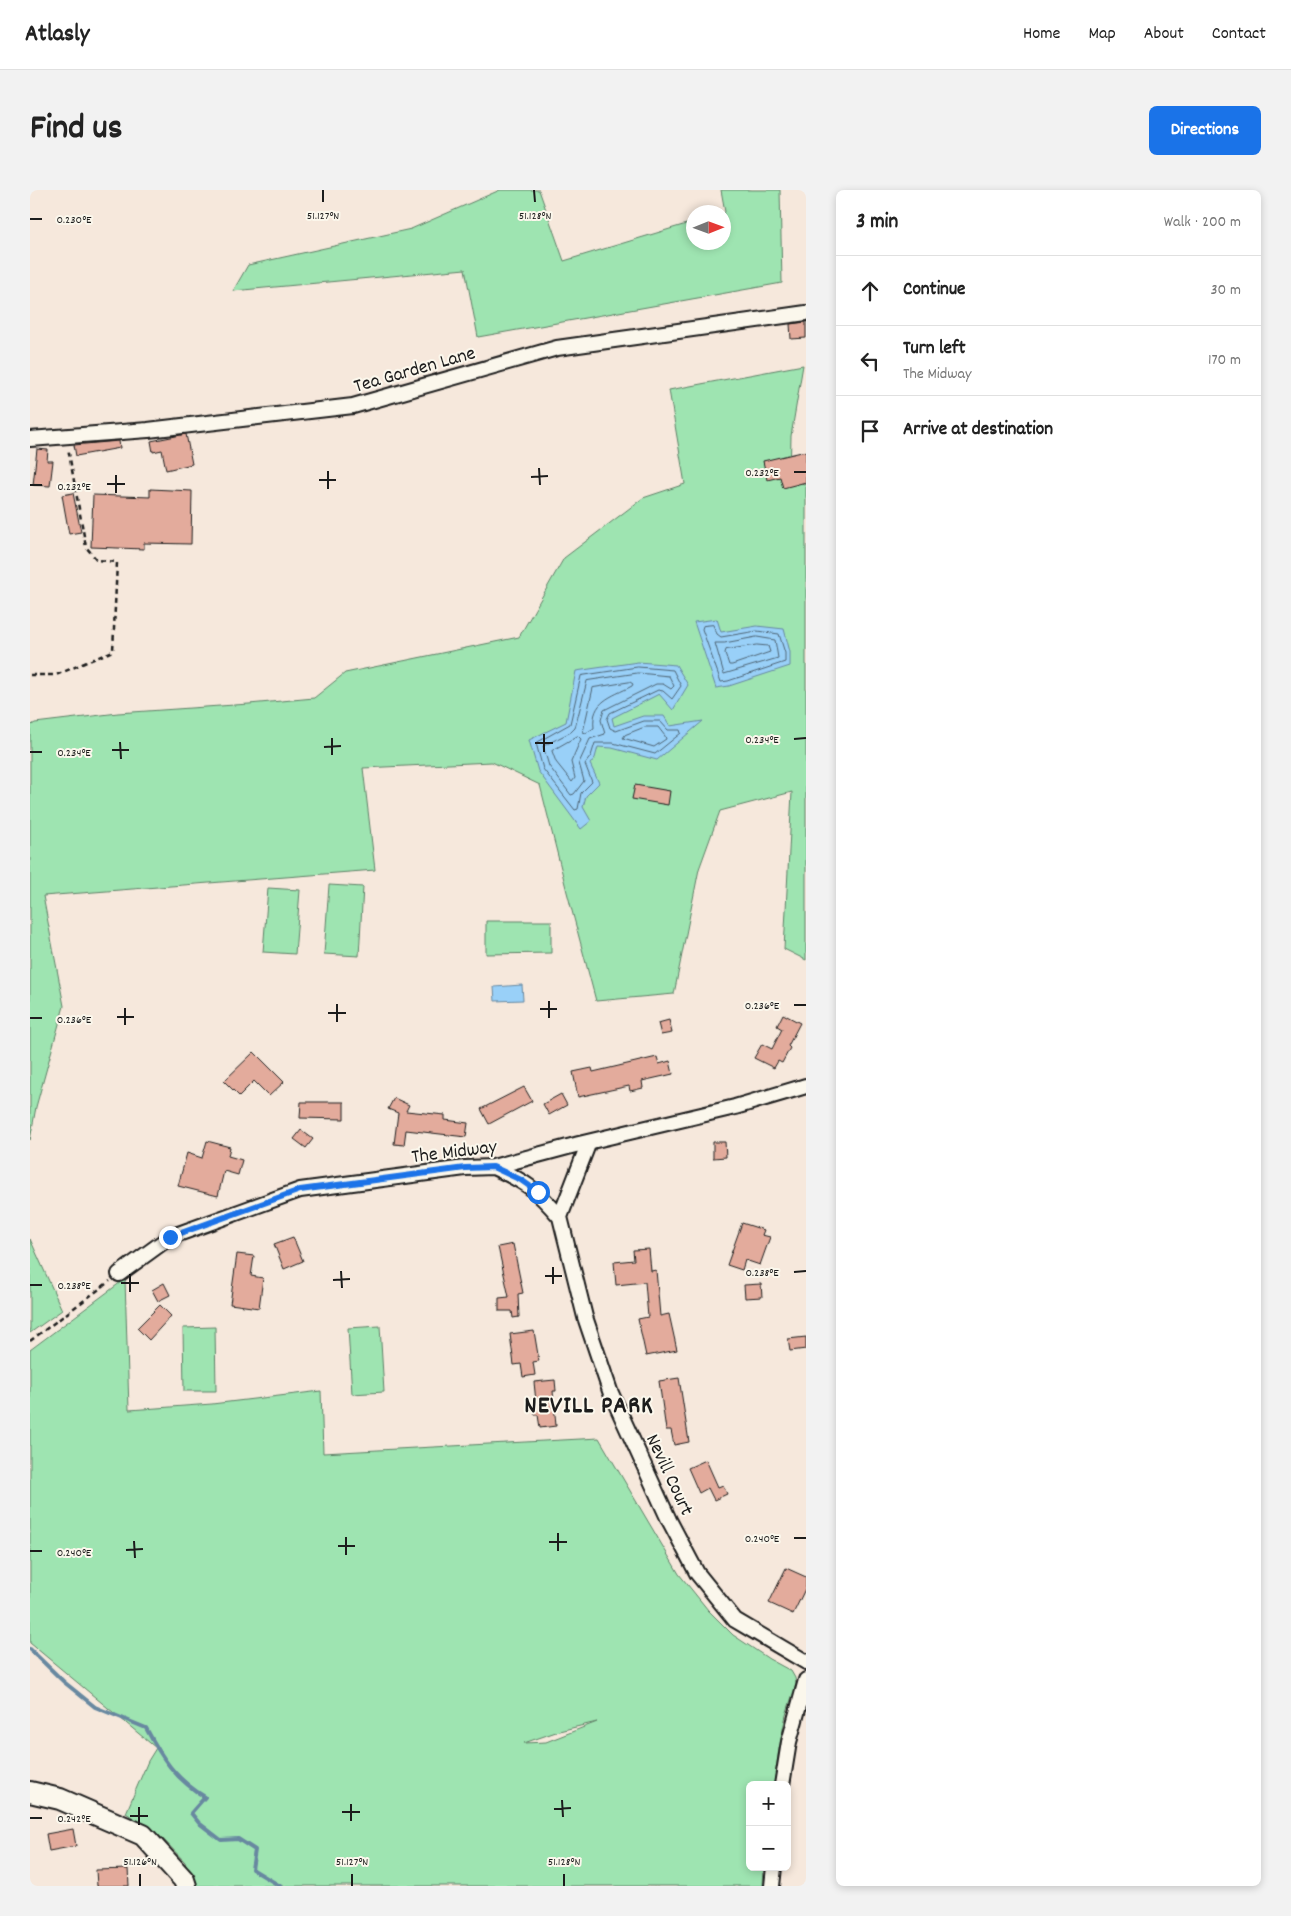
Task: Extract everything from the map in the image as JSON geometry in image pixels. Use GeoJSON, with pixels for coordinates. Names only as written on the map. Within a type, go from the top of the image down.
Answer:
{"type":"FeatureCollection","features":[{"type":"Feature","properties":{"kind":"street","name":"Tea Garden Lane"},"geometry":{"type":"LineString","coordinates":[[30,440],[148,430],[353,406],[557,348],[806,313]]}},
{"type":"Feature","properties":{"kind":"street","name":"The Midway"},"geometry":{"type":"LineString","coordinates":[[119,1274],[170,1237],[300,1190],[465,1168],[493,1167],[735,1107],[806,1086]]}},
{"type":"Feature","properties":{"kind":"street"},"geometry":{"type":"LineString","coordinates":[[493,1167],[521,1180],[538,1192],[560,1217],[589,1142]]}},
{"type":"Feature","properties":{"kind":"street","name":"Nevill Court"},"geometry":{"type":"LineString","coordinates":[[560,1217],[585,1317],[610,1391],[669,1520],[697,1572],[735,1620],[806,1662]]}},
{"type":"Feature","properties":{"kind":"street"},"geometry":{"type":"LineString","coordinates":[[783,1781],[789,1742],[806,1680]]}},
{"type":"Feature","properties":{"kind":"street"},"geometry":{"type":"LineString","coordinates":[[30,1792],[60,1799],[143,1835],[184,1880],[186,1886]]}},
{"type":"Feature","properties":{"kind":"street"},"geometry":{"type":"LineString","coordinates":[[772,1886],[774,1871]]}},
{"type":"Feature","properties":{"kind":"path"},"geometry":{"type":"LineString","coordinates":[[30,675],[56,675],[113,651],[116,562],[97,560],[86,547],[66,436]]}},
{"type":"Feature","properties":{"kind":"path"},"geometry":{"type":"LineString","coordinates":[[30,1341],[119,1274]]}},
{"type":"Feature","properties":{"kind":"green space"},"geometry":{"type":"Polygon","coordinates":[[[500,190],[539,190],[564,261],[686,224],[686,250],[731,250],[731,205],[724,205],[721,190],[780,190],[782,283],[478,337],[465,269],[233,291],[248,265],[411,229],[500,190]]]}},
{"type":"Feature","properties":{"kind":"green space"},"geometry":{"type":"Polygon","coordinates":[[[803,365],[791,436],[790,478],[806,485],[806,960],[784,949],[792,792],[720,811],[699,869],[674,994],[596,1001],[540,785],[492,762],[363,768],[375,870],[43,896],[64,1006],[36,1107],[30,1140],[30,726],[35,723],[118,713],[314,698],[345,673],[519,637],[564,558],[643,498],[685,484],[669,390],[803,365]]]}},
{"type":"Feature","properties":{"kind":"green space"},"geometry":{"type":"Polygon","coordinates":[[[329,885],[363,887],[359,956],[324,954],[329,885]]]}},
{"type":"Feature","properties":{"kind":"green space"},"geometry":{"type":"Polygon","coordinates":[[[268,888],[300,890],[295,954],[263,952],[268,888]]]}},
{"type":"Feature","properties":{"kind":"green space"},"geometry":{"type":"Polygon","coordinates":[[[486,921],[551,921],[551,953],[486,954],[486,921]]]}},
{"type":"Feature","properties":{"kind":"green space"},"geometry":{"type":"Polygon","coordinates":[[[30,1239],[62,1310],[30,1333],[30,1239]]]}},
{"type":"Feature","properties":{"kind":"green space"},"geometry":{"type":"Polygon","coordinates":[[[125,1279],[129,1410],[212,1404],[321,1391],[323,1453],[599,1438],[679,1574],[708,1610],[733,1635],[791,1671],[795,1678],[796,1684],[786,1715],[775,1781],[746,1781],[746,1871],[764,1871],[763,1886],[191,1886],[185,1862],[162,1838],[126,1813],[148,1761],[156,1748],[30,1643],[30,1350],[125,1279]],[[597,1722],[559,1731],[524,1743],[546,1742],[597,1722]]]}},
{"type":"Feature","properties":{"kind":"green space"},"geometry":{"type":"Polygon","coordinates":[[[380,1326],[384,1392],[352,1394],[348,1328],[380,1326]]]}},
{"type":"Feature","properties":{"kind":"green space"},"geometry":{"type":"Polygon","coordinates":[[[215,1327],[216,1391],[184,1391],[183,1328],[215,1327]]]}},
{"type":"Feature","properties":{"kind":"water"},"geometry":{"type":"Polygon","coordinates":[[[717,619],[721,632],[757,626],[784,629],[790,652],[790,666],[729,686],[716,688],[694,622],[717,619]]]}},
{"type":"Feature","properties":{"kind":"water"},"geometry":{"type":"Polygon","coordinates":[[[638,662],[676,665],[688,685],[673,710],[659,694],[612,718],[614,726],[643,716],[664,716],[670,726],[703,721],[657,760],[612,748],[598,747],[595,758],[590,764],[599,783],[586,796],[583,807],[591,821],[581,829],[538,771],[529,740],[566,722],[576,671],[638,662]]]}},
{"type":"Feature","properties":{"kind":"water"},"geometry":{"type":"Polygon","coordinates":[[[522,985],[523,1000],[495,1001],[494,987],[522,985]]]}},
{"type":"Feature","properties":{"kind":"building"},"geometry":{"type":"Polygon","coordinates":[[[806,322],[806,338],[791,339],[790,324],[806,322]]]}},
{"type":"Feature","properties":{"kind":"building"},"geometry":{"type":"Polygon","coordinates":[[[186,434],[192,464],[166,470],[162,450],[153,452],[151,441],[186,434]]]}},
{"type":"Feature","properties":{"kind":"building"},"geometry":{"type":"Polygon","coordinates":[[[119,441],[120,448],[76,456],[74,445],[119,441]]]}},
{"type":"Feature","properties":{"kind":"building"},"geometry":{"type":"Polygon","coordinates":[[[37,449],[48,450],[47,461],[53,461],[50,486],[33,485],[37,449]]]}},
{"type":"Feature","properties":{"kind":"building"},"geometry":{"type":"Polygon","coordinates":[[[806,451],[806,482],[783,488],[780,477],[767,480],[763,461],[806,451]]]}},
{"type":"Feature","properties":{"kind":"building"},"geometry":{"type":"Polygon","coordinates":[[[150,489],[192,491],[191,544],[144,543],[144,549],[91,547],[93,495],[150,497],[150,489]]]}},
{"type":"Feature","properties":{"kind":"building"},"geometry":{"type":"Polygon","coordinates":[[[73,493],[81,532],[69,534],[62,495],[73,493]]]}},
{"type":"Feature","properties":{"kind":"building"},"geometry":{"type":"Polygon","coordinates":[[[635,785],[670,791],[668,805],[632,799],[635,785]]]}},
{"type":"Feature","properties":{"kind":"building"},"geometry":{"type":"Polygon","coordinates":[[[783,1014],[800,1023],[788,1046],[790,1048],[782,1063],[778,1061],[774,1068],[754,1058],[762,1044],[772,1049],[782,1029],[777,1026],[783,1014]]]}},
{"type":"Feature","properties":{"kind":"building"},"geometry":{"type":"Polygon","coordinates":[[[669,1020],[672,1033],[661,1035],[658,1023],[669,1020]]]}},
{"type":"Feature","properties":{"kind":"building"},"geometry":{"type":"Polygon","coordinates":[[[254,1052],[284,1082],[269,1096],[254,1081],[239,1096],[224,1081],[254,1052]]]}},
{"type":"Feature","properties":{"kind":"building"},"geometry":{"type":"Polygon","coordinates":[[[657,1057],[659,1064],[670,1061],[673,1074],[642,1081],[643,1088],[630,1091],[629,1086],[578,1097],[573,1072],[592,1068],[593,1072],[657,1057]]]}},
{"type":"Feature","properties":{"kind":"building"},"geometry":{"type":"Polygon","coordinates":[[[524,1087],[532,1101],[489,1124],[481,1109],[524,1087]]]}},
{"type":"Feature","properties":{"kind":"building"},"geometry":{"type":"Polygon","coordinates":[[[561,1094],[567,1105],[549,1115],[543,1104],[561,1094]]]}},
{"type":"Feature","properties":{"kind":"building"},"geometry":{"type":"Polygon","coordinates":[[[394,1098],[409,1105],[406,1111],[445,1115],[445,1120],[468,1123],[466,1137],[406,1130],[404,1145],[394,1144],[398,1113],[388,1109],[394,1098]]]}},
{"type":"Feature","properties":{"kind":"building"},"geometry":{"type":"Polygon","coordinates":[[[301,1102],[344,1102],[344,1119],[300,1118],[301,1102]]]}},
{"type":"Feature","properties":{"kind":"building"},"geometry":{"type":"Polygon","coordinates":[[[301,1130],[313,1139],[306,1148],[294,1139],[301,1130]]]}},
{"type":"Feature","properties":{"kind":"building"},"geometry":{"type":"Polygon","coordinates":[[[207,1141],[230,1147],[228,1156],[242,1160],[238,1175],[224,1171],[218,1196],[178,1186],[187,1153],[202,1158],[207,1141]]]}},
{"type":"Feature","properties":{"kind":"building"},"geometry":{"type":"Polygon","coordinates":[[[713,1142],[725,1142],[726,1157],[713,1158],[713,1142]]]}},
{"type":"Feature","properties":{"kind":"building"},"geometry":{"type":"Polygon","coordinates":[[[742,1223],[764,1230],[762,1235],[770,1237],[760,1265],[745,1260],[742,1270],[727,1265],[742,1223]]]}},
{"type":"Feature","properties":{"kind":"building"},"geometry":{"type":"Polygon","coordinates":[[[293,1237],[303,1261],[284,1269],[274,1244],[293,1237]]]}},
{"type":"Feature","properties":{"kind":"building"},"geometry":{"type":"Polygon","coordinates":[[[513,1244],[523,1293],[518,1294],[519,1317],[513,1318],[512,1311],[499,1311],[499,1298],[509,1297],[498,1247],[513,1244]]]}},
{"type":"Feature","properties":{"kind":"building"},"geometry":{"type":"Polygon","coordinates":[[[649,1249],[651,1271],[656,1270],[660,1316],[669,1314],[677,1350],[646,1356],[638,1319],[648,1317],[645,1282],[616,1285],[614,1262],[634,1260],[633,1250],[649,1249]]]}},
{"type":"Feature","properties":{"kind":"building"},"geometry":{"type":"Polygon","coordinates":[[[237,1254],[254,1256],[251,1276],[263,1278],[259,1308],[230,1304],[237,1254]]]}},
{"type":"Feature","properties":{"kind":"building"},"geometry":{"type":"Polygon","coordinates":[[[164,1283],[170,1295],[158,1301],[152,1290],[164,1283]]]}},
{"type":"Feature","properties":{"kind":"building"},"geometry":{"type":"Polygon","coordinates":[[[761,1284],[762,1297],[745,1298],[744,1285],[761,1284]]]}},
{"type":"Feature","properties":{"kind":"building"},"geometry":{"type":"Polygon","coordinates":[[[160,1305],[171,1316],[149,1340],[137,1328],[160,1305]]]}},
{"type":"Feature","properties":{"kind":"building"},"geometry":{"type":"Polygon","coordinates":[[[534,1331],[539,1361],[533,1362],[535,1375],[523,1377],[521,1364],[514,1365],[510,1334],[534,1331]]]}},
{"type":"Feature","properties":{"kind":"building"},"geometry":{"type":"Polygon","coordinates":[[[806,1337],[806,1349],[790,1351],[788,1339],[806,1337]]]}},
{"type":"Feature","properties":{"kind":"building"},"geometry":{"type":"Polygon","coordinates":[[[679,1378],[689,1442],[674,1445],[671,1430],[666,1430],[659,1381],[679,1378]]]}},
{"type":"Feature","properties":{"kind":"building"},"geometry":{"type":"Polygon","coordinates":[[[555,1380],[556,1391],[553,1391],[556,1426],[540,1428],[538,1415],[535,1415],[534,1382],[555,1380]]]}},
{"type":"Feature","properties":{"kind":"building"},"geometry":{"type":"Polygon","coordinates":[[[706,1460],[718,1487],[723,1485],[727,1494],[714,1500],[708,1488],[699,1493],[688,1468],[706,1460]]]}},
{"type":"Feature","properties":{"kind":"building"},"geometry":{"type":"Polygon","coordinates":[[[786,1568],[806,1577],[806,1587],[793,1614],[769,1603],[786,1568]]]}},
{"type":"Feature","properties":{"kind":"building"},"geometry":{"type":"Polygon","coordinates":[[[73,1829],[76,1846],[49,1851],[46,1834],[73,1829]]]}},
{"type":"Feature","properties":{"kind":"building"},"geometry":{"type":"Polygon","coordinates":[[[128,1869],[129,1886],[97,1886],[96,1870],[128,1869]]]}},
{"type":"Feature","properties":{"kind":"waterway"},"geometry":{"type":"LineString","coordinates":[[30,1649],[64,1682],[95,1707],[146,1728],[170,1767],[185,1783],[205,1797],[191,1813],[199,1823],[221,1840],[238,1839],[255,1850],[252,1869],[280,1886]]}},
{"type":"Feature","properties":{"kind":"district","name":"NEVILL PARK"},"geometry":{"type":"Point","coordinates":[589,1403]}},
{"type":"Feature","properties":{"kind":"route"},"geometry":{"type":"LineString","coordinates":[[170,1237],[300,1190],[465,1168],[493,1167],[521,1180],[538,1192]]}}]}
